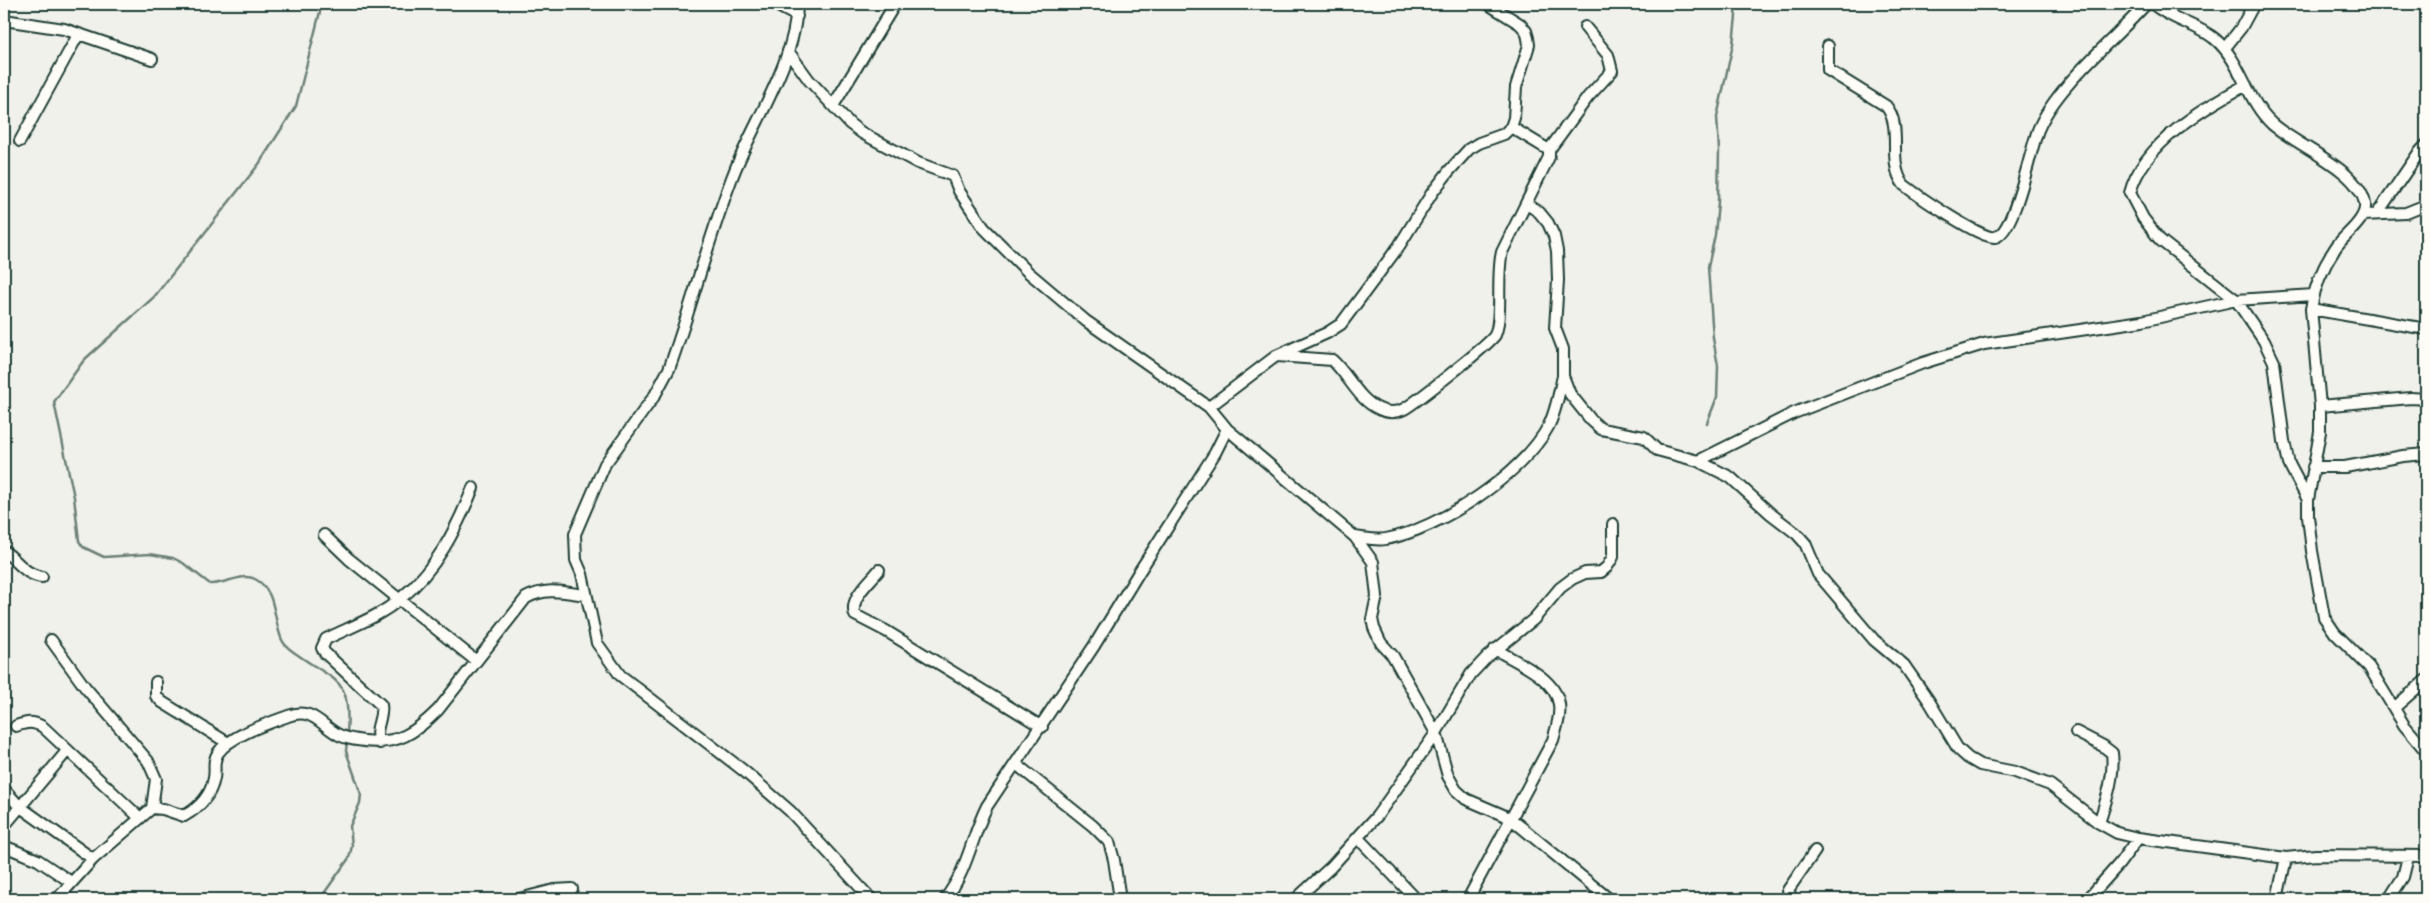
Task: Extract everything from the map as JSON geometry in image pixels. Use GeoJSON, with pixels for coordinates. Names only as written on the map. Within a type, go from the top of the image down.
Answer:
{"type":"FeatureCollection","features":[{"type":"Feature","properties":{"kind":"street"},"geometry":{"type":"LineString","coordinates":[[774,4],[797,16]]}},
{"type":"Feature","properties":{"kind":"street"},"geometry":{"type":"LineString","coordinates":[[798,4],[797,16],[788,51],[771,94],[735,171],[669,368],[655,395],[604,464],[575,534],[576,560],[582,574],[596,643],[620,675],[744,772],[790,812],[871,899]]}},
{"type":"Feature","properties":{"kind":"street"},"geometry":{"type":"LineString","coordinates":[[833,106],[895,4]]}},
{"type":"Feature","properties":{"kind":"street"},"geometry":{"type":"LineString","coordinates":[[1209,407],[1276,356],[1327,333],[1341,324],[1399,246],[1432,193],[1449,171],[1469,149],[1479,143],[1504,134],[1511,127],[1514,118],[1516,87],[1529,45],[1528,38],[1526,31],[1520,24],[1488,4]]}},
{"type":"Feature","properties":{"kind":"street"},"geometry":{"type":"LineString","coordinates":[[1828,46],[1828,70],[1890,110],[1894,129],[1896,170],[1898,178],[1904,185],[1961,222],[1994,238],[2000,236],[2006,228],[2015,207],[2032,147],[2044,116],[2063,90],[2146,4]]}},
{"type":"Feature","properties":{"kind":"street"},"geometry":{"type":"LineString","coordinates":[[2153,4],[2169,15],[2206,33],[2225,48],[2255,103],[2272,124],[2329,162],[2358,189],[2365,205],[2362,215],[2336,246],[2313,295],[2311,309],[2320,406],[2320,432],[2308,500],[2312,551],[2324,617],[2334,633],[2369,667],[2404,725],[2426,751]]}},
{"type":"Feature","properties":{"kind":"street"},"geometry":{"type":"LineString","coordinates":[[2225,48],[2241,28],[2254,4]]}},
{"type":"Feature","properties":{"kind":"street"},"geometry":{"type":"LineString","coordinates":[[4,20],[50,26],[152,59]]}},
{"type":"Feature","properties":{"kind":"street"},"geometry":{"type":"LineString","coordinates":[[1276,356],[1332,360],[1366,400],[1377,408],[1389,413],[1403,410],[1418,400],[1492,339],[1496,334],[1498,324],[1501,257],[1549,157],[1549,150],[1588,97],[1612,71],[1608,55],[1585,27]]}},
{"type":"Feature","properties":{"kind":"street"},"geometry":{"type":"LineString","coordinates":[[20,141],[78,35]]}},
{"type":"Feature","properties":{"kind":"street"},"geometry":{"type":"LineString","coordinates":[[788,51],[809,80],[850,124],[876,142],[918,163],[954,176],[960,191],[984,228],[1028,272],[1093,326],[1209,407],[1227,429],[1355,537],[1373,562],[1377,596],[1372,619],[1374,628],[1381,643],[1393,656],[1436,733],[1448,776],[1456,790],[1466,799],[1510,818],[1609,899]]}},
{"type":"Feature","properties":{"kind":"street"},"geometry":{"type":"LineString","coordinates":[[2246,85],[2184,123],[2156,149],[2140,168],[2130,193],[2143,218],[2160,240],[2236,300],[2264,342],[2274,362],[2289,464],[2308,500]]}},
{"type":"Feature","properties":{"kind":"street"},"geometry":{"type":"LineString","coordinates":[[1511,127],[1549,150]]}},
{"type":"Feature","properties":{"kind":"street"},"geometry":{"type":"LineString","coordinates":[[2377,214],[2418,154],[2426,146]]}},
{"type":"Feature","properties":{"kind":"street"},"geometry":{"type":"LineString","coordinates":[[1355,537],[1378,540],[1410,533],[1450,514],[1489,488],[1516,466],[1547,428],[1553,416],[1563,376],[1563,349],[1555,328],[1558,303],[1557,251],[1548,223],[1527,204]]}},
{"type":"Feature","properties":{"kind":"street"},"geometry":{"type":"LineString","coordinates":[[2362,215],[2406,214],[2426,205]]}},
{"type":"Feature","properties":{"kind":"street"},"geometry":{"type":"LineString","coordinates":[[1698,461],[1729,443],[1794,413],[1955,352],[2000,341],[2166,317],[2192,309],[2236,300],[2313,295]]}},
{"type":"Feature","properties":{"kind":"street"},"geometry":{"type":"LineString","coordinates":[[2311,309],[2426,330]]}},
{"type":"Feature","properties":{"kind":"street"},"geometry":{"type":"LineString","coordinates":[[1563,376],[1570,394],[1583,412],[1601,429],[1644,437],[1657,450],[1698,461],[1730,477],[1771,514],[1797,534],[1804,543],[1818,574],[1874,640],[1904,665],[1958,749],[1980,765],[2015,772],[2050,785],[2099,823],[2118,833],[2138,838],[2286,858],[2316,855],[2426,856]]}},
{"type":"Feature","properties":{"kind":"street"},"geometry":{"type":"LineString","coordinates":[[2320,406],[2411,398],[2426,399]]}},
{"type":"Feature","properties":{"kind":"street"},"geometry":{"type":"LineString","coordinates":[[945,899],[962,874],[978,823],[1042,727],[1216,453],[1227,429]]}},
{"type":"Feature","properties":{"kind":"street"},"geometry":{"type":"LineString","coordinates":[[2313,467],[2345,467],[2403,456],[2426,454]]}},
{"type":"Feature","properties":{"kind":"street"},"geometry":{"type":"LineString","coordinates":[[380,743],[376,731],[382,711],[381,705],[324,653],[322,648],[326,639],[400,600],[444,551],[473,488]]}},
{"type":"Feature","properties":{"kind":"street"},"geometry":{"type":"LineString","coordinates":[[1296,899],[1358,838],[1377,816],[1436,733],[1471,674],[1495,649],[1534,619],[1560,588],[1584,573],[1601,572],[1607,567],[1613,557],[1613,524]]}},
{"type":"Feature","properties":{"kind":"street"},"geometry":{"type":"LineString","coordinates":[[324,535],[349,559],[475,660]]}},
{"type":"Feature","properties":{"kind":"street"},"geometry":{"type":"LineString","coordinates":[[4,551],[19,563],[26,572],[42,577]]}},
{"type":"Feature","properties":{"kind":"street"},"geometry":{"type":"LineString","coordinates":[[879,570],[858,596],[853,609],[855,615],[886,631],[1042,727]]}},
{"type":"Feature","properties":{"kind":"street"},"geometry":{"type":"LineString","coordinates":[[57,899],[93,859],[139,817],[152,808],[163,809],[184,816],[194,811],[209,794],[215,777],[213,762],[219,751],[228,743],[291,715],[310,714],[337,734],[347,738],[380,743],[394,741],[424,723],[438,710],[475,660],[526,598],[537,592],[550,590],[585,595]]}},
{"type":"Feature","properties":{"kind":"street"},"geometry":{"type":"LineString","coordinates":[[51,640],[86,687],[148,761],[156,779],[152,808]]}},
{"type":"Feature","properties":{"kind":"street"},"geometry":{"type":"LineString","coordinates":[[1468,899],[1553,740],[1559,720],[1559,705],[1555,692],[1544,680],[1495,649]]}},
{"type":"Feature","properties":{"kind":"street"},"geometry":{"type":"LineString","coordinates":[[2394,708],[2426,680]]}},
{"type":"Feature","properties":{"kind":"street"},"geometry":{"type":"LineString","coordinates":[[156,682],[156,696],[162,702],[228,743]]}},
{"type":"Feature","properties":{"kind":"street"},"geometry":{"type":"LineString","coordinates":[[16,726],[36,722],[139,817]]}},
{"type":"Feature","properties":{"kind":"street"},"geometry":{"type":"LineString","coordinates":[[2076,732],[2104,746],[2112,753],[2113,762],[2110,784],[2099,823]]}},
{"type":"Feature","properties":{"kind":"street"},"geometry":{"type":"LineString","coordinates":[[4,826],[67,751]]}},
{"type":"Feature","properties":{"kind":"street"},"geometry":{"type":"LineString","coordinates":[[1016,764],[1093,826],[1109,842],[1120,899]]}},
{"type":"Feature","properties":{"kind":"street"},"geometry":{"type":"LineString","coordinates":[[4,790],[19,806],[93,859]]}},
{"type":"Feature","properties":{"kind":"street"},"geometry":{"type":"LineString","coordinates":[[1358,838],[1416,899]]}},
{"type":"Feature","properties":{"kind":"street"},"geometry":{"type":"LineString","coordinates":[[2088,899],[2119,864],[2138,838]]}},
{"type":"Feature","properties":{"kind":"street"},"geometry":{"type":"LineString","coordinates":[[4,846],[38,860],[72,882]]}},
{"type":"Feature","properties":{"kind":"street"},"geometry":{"type":"LineString","coordinates":[[1792,899],[1788,890],[1815,850]]}},
{"type":"Feature","properties":{"kind":"street"},"geometry":{"type":"LineString","coordinates":[[2389,899],[2403,878],[2408,857]]}},
{"type":"Feature","properties":{"kind":"street"},"geometry":{"type":"LineString","coordinates":[[2277,899],[2286,858]]}},
{"type":"Feature","properties":{"kind":"street"},"geometry":{"type":"LineString","coordinates":[[519,899],[546,896],[572,889]]}},
{"type":"Feature","properties":{"kind":"waterway"},"geometry":{"type":"LineString","coordinates":[[322,4],[296,106],[259,164],[154,297],[84,360],[54,402],[74,497],[79,541],[83,547],[104,557],[150,554],[173,558],[183,563],[210,584],[244,577],[255,579],[262,584],[271,598],[279,632],[285,645],[332,678],[344,692],[348,715],[347,734]]}},
{"type":"Feature","properties":{"kind":"waterway"},"geometry":{"type":"LineString","coordinates":[[1707,423],[1717,397],[1718,366],[1713,338],[1708,267],[1715,235],[1718,202],[1719,150],[1717,117],[1733,44],[1736,16],[1733,4]]}},
{"type":"Feature","properties":{"kind":"waterway"},"geometry":{"type":"LineString","coordinates":[[320,899],[349,858],[352,846],[350,826],[360,803],[361,794],[346,751],[347,740]]}}]}
